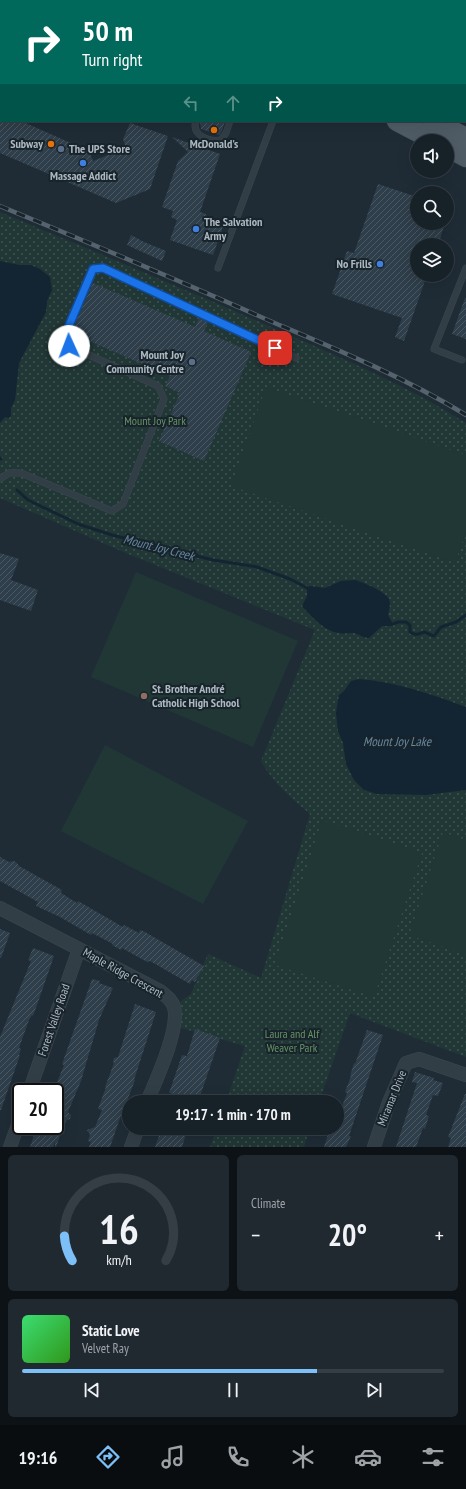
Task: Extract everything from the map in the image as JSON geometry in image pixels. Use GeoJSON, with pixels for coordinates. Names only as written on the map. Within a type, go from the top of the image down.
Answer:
{"type":"FeatureCollection","features":[{"type":"Feature","properties":{"kind":"main road"},"geometry":{"type":"LineString","coordinates":[[399,122],[422,134]]}},
{"type":"Feature","properties":{"kind":"main road"},"geometry":{"type":"LineString","coordinates":[[435,122],[466,138]]}},
{"type":"Feature","properties":{"kind":"main road"},"geometry":{"type":"LineString","coordinates":[[454,151],[466,157]]}},
{"type":"Feature","properties":{"kind":"street","name":"Maple Ridge Crescent"},"geometry":{"type":"LineString","coordinates":[[0,908],[160,991],[170,999],[174,1006],[176,1015],[174,1026],[169,1044],[150,1095]]}},
{"type":"Feature","properties":{"kind":"street","name":"Forest Valley Road"},"geometry":{"type":"LineString","coordinates":[[32,1083],[78,949]]}},
{"type":"Feature","properties":{"kind":"street","name":"Miramar Drive"},"geometry":{"type":"LineString","coordinates":[[374,1147],[389,1102],[406,1063],[419,1059],[466,1075]]}},
{"type":"Feature","properties":{"kind":"street"},"geometry":{"type":"LineString","coordinates":[[10,1147],[14,1135]]}},
{"type":"Feature","properties":{"kind":"street"},"geometry":{"type":"LineString","coordinates":[[130,1147],[135,1135]]}},
{"type":"Feature","properties":{"kind":"lane"},"geometry":{"type":"LineString","coordinates":[[196,122],[194,126],[196,131],[201,136],[215,141],[220,140],[226,133],[230,122]]}},
{"type":"Feature","properties":{"kind":"lane"},"geometry":{"type":"LineString","coordinates":[[218,268],[273,122]]}},
{"type":"Feature","properties":{"kind":"lane"},"geometry":{"type":"LineString","coordinates":[[0,479],[9,473],[21,473],[112,512],[123,504],[164,399],[158,386],[69,346],[65,335],[93,269],[103,268],[296,358]]}},
{"type":"Feature","properties":{"kind":"lane"},"geometry":{"type":"LineString","coordinates":[[462,360],[434,349],[466,268]]}},
{"type":"Feature","properties":{"kind":"green space","name":"Mount Joy Park"},"geometry":{"type":"Polygon","coordinates":[[[0,212],[216,303],[356,365],[401,386],[466,423],[466,1057],[350,1013],[321,1095],[228,1095],[245,1046],[174,1026],[174,1006],[191,994],[208,954],[261,978],[310,814],[289,796],[271,777],[261,761],[315,630],[121,551],[0,498],[0,212]]]}},
{"type":"Feature","properties":{"kind":"green space"},"geometry":{"type":"Polygon","coordinates":[[[266,387],[466,455],[466,532],[455,563],[231,486],[266,387]]]}},
{"type":"Feature","properties":{"kind":"green space"},"geometry":{"type":"Polygon","coordinates":[[[136,572],[298,641],[253,747],[91,677],[136,572]]]}},
{"type":"Feature","properties":{"kind":"green space"},"geometry":{"type":"Polygon","coordinates":[[[105,745],[248,821],[203,904],[61,831],[105,745]]]}},
{"type":"Feature","properties":{"kind":"green space"},"geometry":{"type":"Polygon","coordinates":[[[322,820],[422,853],[374,997],[275,965],[322,820]]]}},
{"type":"Feature","properties":{"kind":"green space"},"geometry":{"type":"Polygon","coordinates":[[[443,832],[466,840],[466,955],[409,935],[443,832]]]}},
{"type":"Feature","properties":{"kind":"green space"},"geometry":{"type":"Polygon","coordinates":[[[214,1135],[308,1135],[304,1147],[210,1147],[214,1135]]]}},
{"type":"Feature","properties":{"kind":"water"},"geometry":{"type":"Polygon","coordinates":[[[0,261],[19,265],[31,265],[40,269],[50,277],[52,290],[47,301],[46,312],[19,363],[15,400],[11,408],[11,416],[9,418],[5,417],[0,423],[0,261]]]}},
{"type":"Feature","properties":{"kind":"water"},"geometry":{"type":"Polygon","coordinates":[[[355,580],[378,590],[390,601],[388,615],[393,624],[392,626],[382,626],[369,638],[354,633],[340,633],[327,629],[302,606],[307,596],[307,588],[310,586],[325,588],[341,581],[355,580]]]}},
{"type":"Feature","properties":{"kind":"water","name":"Mount Joy Lake"},"geometry":{"type":"Polygon","coordinates":[[[359,679],[386,683],[427,693],[466,707],[466,790],[426,795],[377,794],[364,790],[354,780],[346,764],[343,743],[338,731],[336,713],[339,695],[351,681],[359,679]]]}},
{"type":"Feature","properties":{"kind":"building"},"geometry":{"type":"Polygon","coordinates":[[[0,122],[23,122],[89,151],[93,161],[126,148],[123,139],[130,123],[168,136],[150,189],[116,203],[0,153],[0,122]]]}},
{"type":"Feature","properties":{"kind":"building","name":"McDonald's"},"geometry":{"type":"Polygon","coordinates":[[[200,122],[225,122],[219,135],[201,129],[200,122]]]}},
{"type":"Feature","properties":{"kind":"building"},"geometry":{"type":"Polygon","coordinates":[[[172,137],[220,154],[200,212],[206,214],[204,221],[223,227],[213,255],[170,240],[177,220],[171,217],[173,211],[162,207],[178,161],[188,152],[172,137]]]}},
{"type":"Feature","properties":{"kind":"building","name":"No Frills"},"geometry":{"type":"Polygon","coordinates":[[[378,184],[410,195],[410,230],[443,230],[440,238],[410,238],[410,282],[425,282],[404,341],[395,337],[402,318],[332,294],[347,251],[354,253],[378,184]]]}},
{"type":"Feature","properties":{"kind":"building"},"geometry":{"type":"Polygon","coordinates":[[[131,235],[166,251],[162,261],[127,245],[131,235]]]}},
{"type":"Feature","properties":{"kind":"building","name":"Mount Joy Community Centre"},"geometry":{"type":"Polygon","coordinates":[[[93,283],[195,327],[199,318],[208,322],[204,331],[251,352],[204,461],[159,441],[180,393],[165,386],[170,376],[71,333],[93,283]]]}},
{"type":"Feature","properties":{"kind":"building"},"geometry":{"type":"Polygon","coordinates":[[[466,298],[466,339],[452,334],[466,298]]]}},
{"type":"Feature","properties":{"kind":"building"},"geometry":{"type":"Polygon","coordinates":[[[0,553],[19,559],[11,580],[38,590],[31,611],[0,600],[0,553]]]}},
{"type":"Feature","properties":{"kind":"building"},"geometry":{"type":"Polygon","coordinates":[[[0,857],[9,862],[14,861],[19,866],[62,890],[61,893],[77,903],[78,901],[123,927],[124,925],[139,933],[140,930],[145,932],[204,966],[195,982],[192,980],[190,984],[150,961],[147,962],[122,948],[121,950],[92,933],[91,935],[60,917],[36,906],[38,902],[0,881],[0,857]]]}},
{"type":"Feature","properties":{"kind":"building"},"geometry":{"type":"Polygon","coordinates":[[[0,929],[10,933],[1,958],[0,958],[0,929]]]}},
{"type":"Feature","properties":{"kind":"building"},"geometry":{"type":"Polygon","coordinates":[[[33,948],[54,956],[33,1016],[32,1015],[29,1020],[19,1048],[21,1049],[20,1055],[0,1110],[0,1037],[31,961],[28,960],[33,948]]]}},
{"type":"Feature","properties":{"kind":"building"},"geometry":{"type":"Polygon","coordinates":[[[92,979],[100,981],[99,983],[113,988],[99,1020],[81,1081],[68,1112],[71,1115],[70,1119],[67,1120],[64,1125],[64,1083],[57,1083],[64,1065],[62,1064],[92,979]]]}},
{"type":"Feature","properties":{"kind":"building"},"geometry":{"type":"Polygon","coordinates":[[[135,1004],[156,1012],[129,1095],[122,1095],[122,1112],[110,1147],[89,1147],[91,1142],[88,1141],[90,1135],[87,1130],[95,1127],[102,1110],[98,1109],[114,1063],[114,1058],[118,1057],[135,1004]]]}},
{"type":"Feature","properties":{"kind":"building"},"geometry":{"type":"Polygon","coordinates":[[[195,1029],[220,1038],[200,1095],[174,1095],[169,1093],[182,1055],[187,1056],[195,1029]]]}},
{"type":"Feature","properties":{"kind":"building"},"geometry":{"type":"Polygon","coordinates":[[[367,1030],[383,1035],[349,1136],[351,1136],[346,1147],[324,1147],[328,1135],[344,1135],[344,1101],[347,1093],[345,1092],[354,1063],[355,1064],[367,1030]]]}},
{"type":"Feature","properties":{"kind":"building"},"geometry":{"type":"Polygon","coordinates":[[[415,1072],[434,1078],[433,1080],[443,1083],[438,1096],[433,1095],[426,1115],[429,1116],[425,1129],[423,1128],[416,1147],[396,1147],[417,1083],[412,1082],[415,1072]]]}},
{"type":"Feature","properties":{"kind":"building"},"geometry":{"type":"Polygon","coordinates":[[[465,1094],[466,1147],[448,1147],[451,1138],[448,1137],[465,1094]]]}},
{"type":"Feature","properties":{"kind":"building"},"geometry":{"type":"Polygon","coordinates":[[[34,1135],[60,1135],[56,1147],[55,1142],[53,1147],[30,1147],[34,1135]]]}},
{"type":"Feature","properties":{"kind":"building"},"geometry":{"type":"Polygon","coordinates":[[[159,1135],[186,1135],[182,1147],[155,1147],[159,1135]]]}},
{"type":"Feature","properties":{"kind":"waterway","name":"Mount Joy Creek"},"geometry":{"type":"LineString","coordinates":[[17,490],[28,500],[78,524],[112,535],[213,560],[257,567],[290,579],[307,588]]}},
{"type":"Feature","properties":{"kind":"waterway","name":"Mount Joy Creek"},"geometry":{"type":"LineString","coordinates":[[393,624],[398,622],[406,622],[410,625],[410,632],[414,634],[424,632],[434,636],[441,627],[456,622],[466,615]]}},
{"type":"Feature","properties":{"kind":"railway"},"geometry":{"type":"LineString","coordinates":[[0,206],[135,262],[345,353],[418,388],[466,415]]}},
{"type":"Feature","properties":{"kind":"place","name":"McDonald's"},"geometry":{"type":"Point","coordinates":[214,130]}},
{"type":"Feature","properties":{"kind":"place","name":"Subway"},"geometry":{"type":"Point","coordinates":[51,144]}},
{"type":"Feature","properties":{"kind":"place","name":"The UPS Store"},"geometry":{"type":"Point","coordinates":[61,149]}},
{"type":"Feature","properties":{"kind":"place","name":"Massage Addict"},"geometry":{"type":"Point","coordinates":[83,163]}},
{"type":"Feature","properties":{"kind":"place","name":"The Salvation Army"},"geometry":{"type":"Point","coordinates":[196,229]}},
{"type":"Feature","properties":{"kind":"place","name":"No Frills"},"geometry":{"type":"Point","coordinates":[380,264]}},
{"type":"Feature","properties":{"kind":"place","name":"Mount Joy Community Centre"},"geometry":{"type":"Point","coordinates":[192,362]}},
{"type":"Feature","properties":{"kind":"place","name":"St. Brother André Catholic High School"},"geometry":{"type":"Point","coordinates":[144,696]}},
{"type":"Feature","properties":{"kind":"route"},"geometry":{"type":"LineString","coordinates":[[69,346],[65,335],[93,269],[103,268],[275,348]]}},
{"type":"Feature","properties":{"kind":"park label","name":"Laura and Alf Weaver Park"},"geometry":{"type":"Point","coordinates":[292,1041]}}]}
